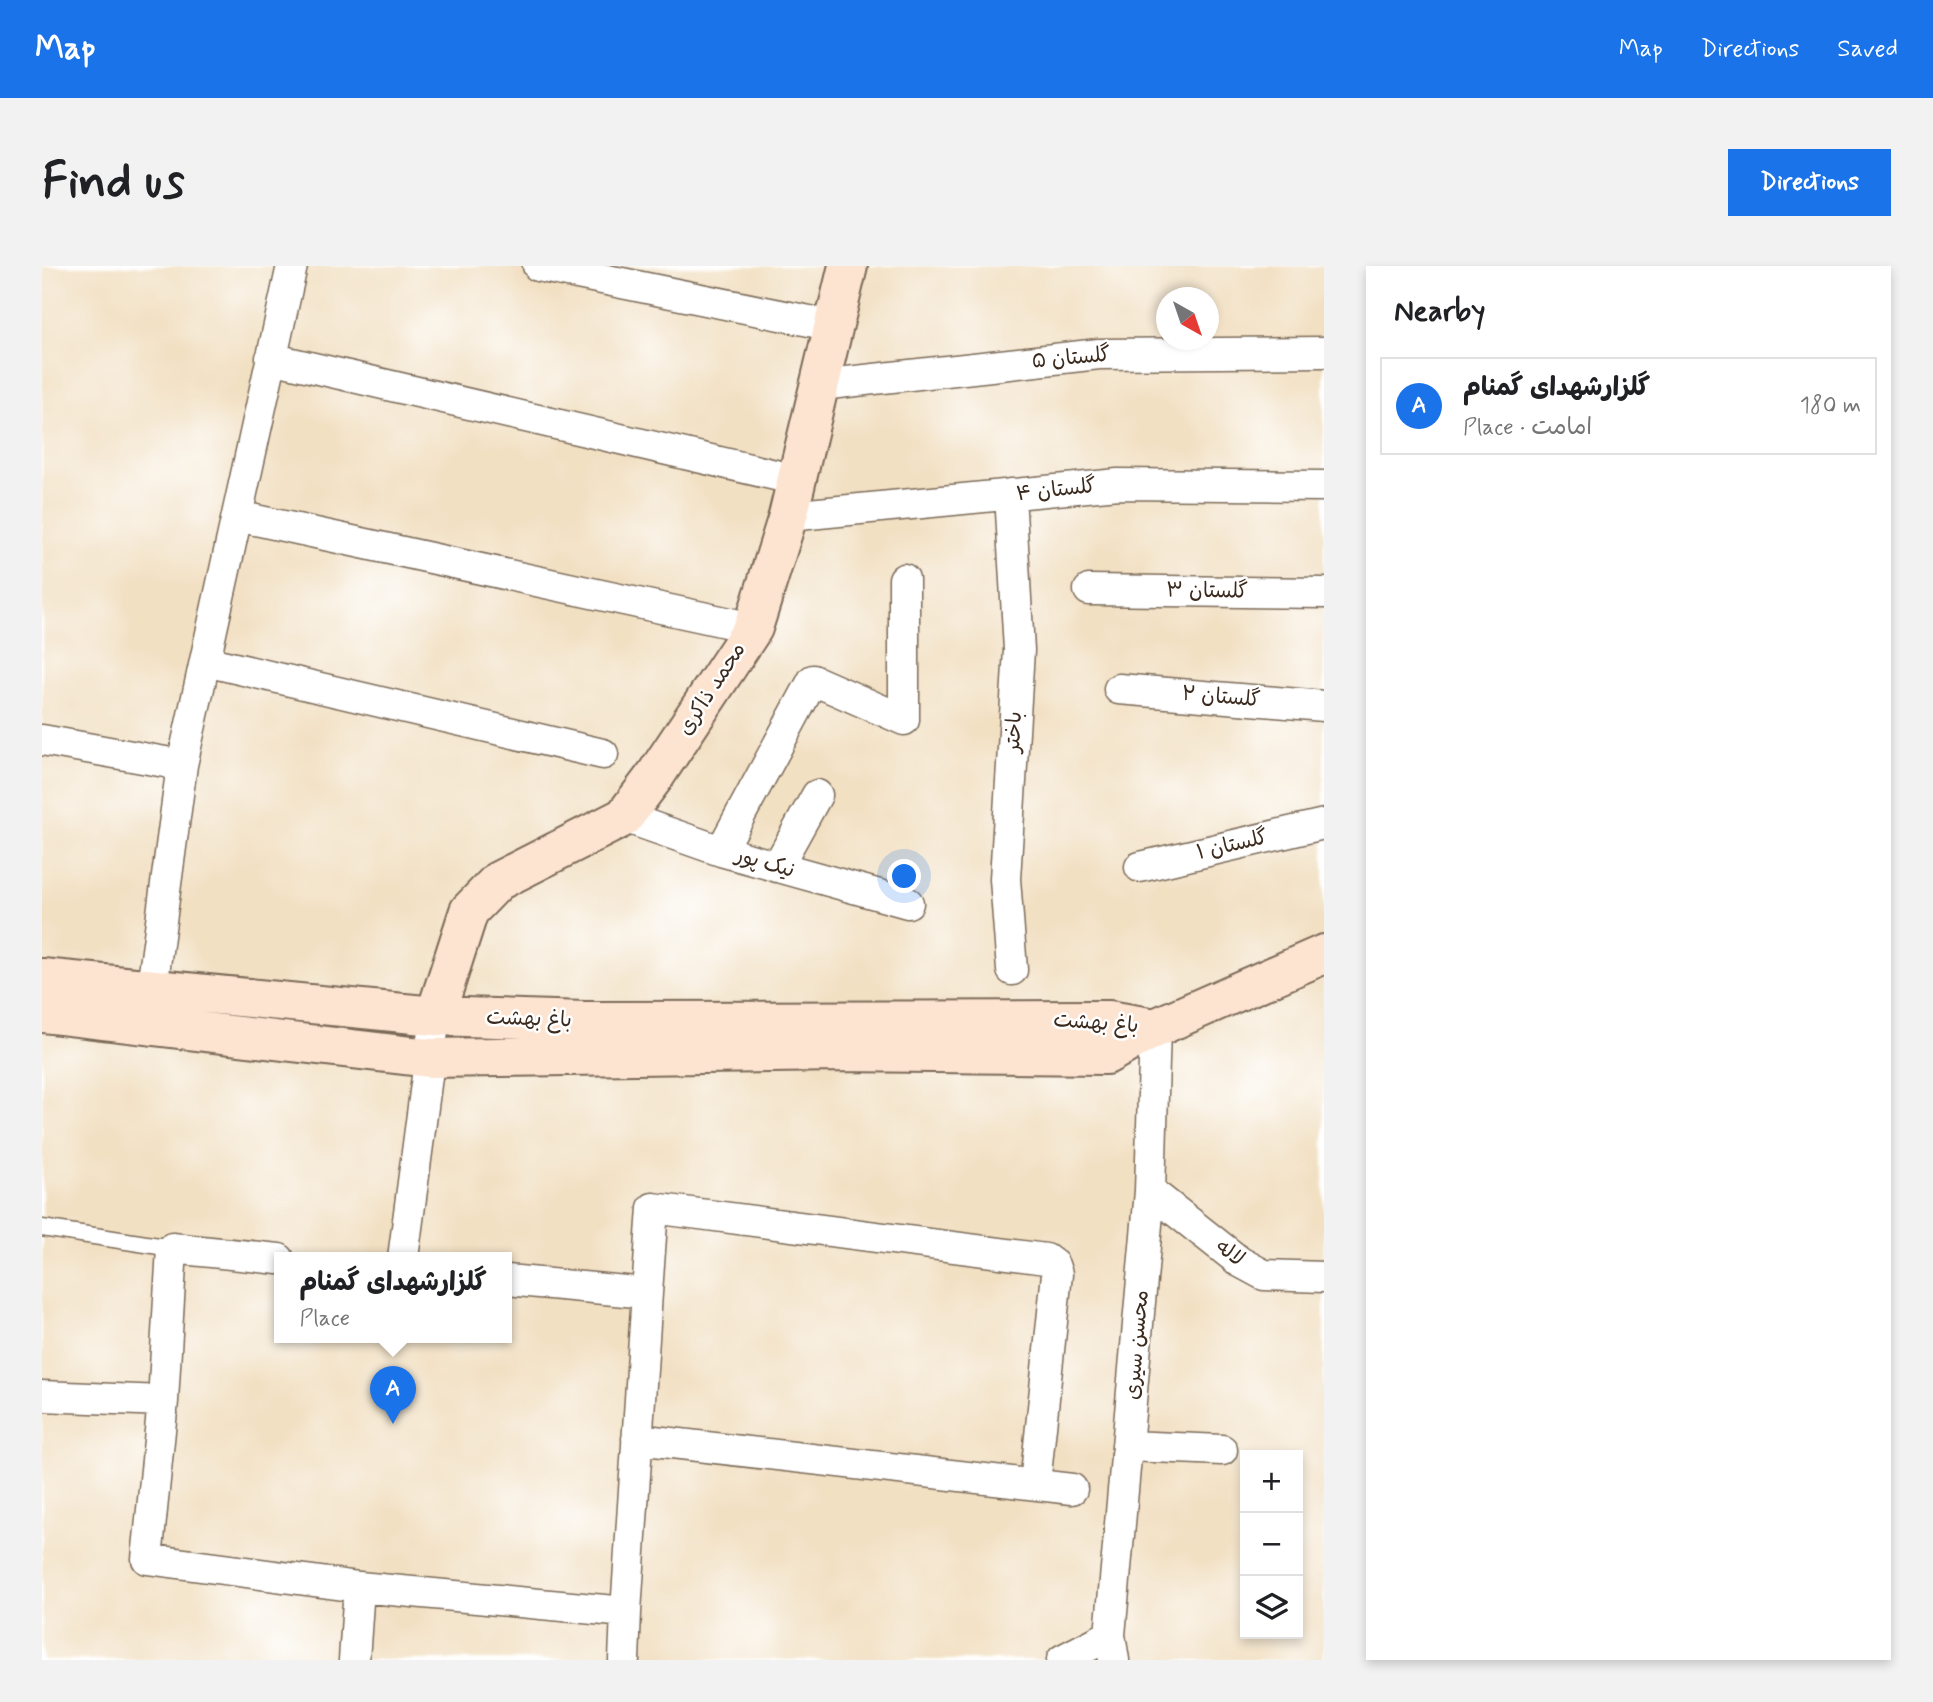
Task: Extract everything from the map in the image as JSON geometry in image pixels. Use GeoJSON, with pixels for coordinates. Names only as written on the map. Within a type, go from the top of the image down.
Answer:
{"type":"FeatureCollection","features":[{"type":"Feature","properties":{"kind":"street"},"geometry":{"type":"LineString","coordinates":[[152,988],[182,765],[292,266]]}},
{"type":"Feature","properties":{"kind":"street"},"geometry":{"type":"LineString","coordinates":[[538,266],[834,326]]}},
{"type":"Feature","properties":{"kind":"street","name":"محمد ذاکری"},"geometry":{"type":"LineString","coordinates":[[435,1016],[469,911],[498,881],[624,817],[655,776],[753,628],[793,498],[848,266]]}},
{"type":"Feature","properties":{"kind":"street","name":"گلستان ۵"},"geometry":{"type":"LineString","coordinates":[[820,386],[1098,354],[1324,352]]}},
{"type":"Feature","properties":{"kind":"street","name":"گلستان ۴"},"geometry":{"type":"LineString","coordinates":[[271,358],[793,498],[1010,494],[1118,484],[1324,486]]}},
{"type":"Feature","properties":{"kind":"street","name":"باختر"},"geometry":{"type":"LineString","coordinates":[[1010,494],[1019,650],[1005,879],[1012,970]]}},
{"type":"Feature","properties":{"kind":"street"},"geometry":{"type":"LineString","coordinates":[[237,516],[753,628]]}},
{"type":"Feature","properties":{"kind":"street"},"geometry":{"type":"LineString","coordinates":[[721,851],[813,680],[904,720],[904,579]]}},
{"type":"Feature","properties":{"kind":"street","name":"گلستان ۳"},"geometry":{"type":"LineString","coordinates":[[1089,590],[1324,593]]}},
{"type":"Feature","properties":{"kind":"street"},"geometry":{"type":"LineString","coordinates":[[205,662],[603,754]]}},
{"type":"Feature","properties":{"kind":"street","name":"گلستان ۲"},"geometry":{"type":"LineString","coordinates":[[1119,689],[1324,706]]}},
{"type":"Feature","properties":{"kind":"street"},"geometry":{"type":"LineString","coordinates":[[42,740],[182,765]]}},
{"type":"Feature","properties":{"kind":"street"},"geometry":{"type":"LineString","coordinates":[[777,867],[817,795]]}},
{"type":"Feature","properties":{"kind":"street","name":"نیک پور"},"geometry":{"type":"LineString","coordinates":[[624,817],[721,851],[908,903]]}},
{"type":"Feature","properties":{"kind":"street","name":"گلستان ۱"},"geometry":{"type":"LineString","coordinates":[[1140,867],[1324,824]]}},
{"type":"Feature","properties":{"kind":"street"},"geometry":{"type":"LineString","coordinates":[[1155,1028],[1324,955],[1324,946]]}},
{"type":"Feature","properties":{"kind":"street","name":"باغ بهشت"},"geometry":{"type":"LineString","coordinates":[[42,978],[435,1016],[585,1021],[1109,1020],[1155,1028]]}},
{"type":"Feature","properties":{"kind":"street","name":"باغ بهشت"},"geometry":{"type":"LineString","coordinates":[[42,1013],[429,1058],[840,1052],[1106,1055],[1155,1028]]}},
{"type":"Feature","properties":{"kind":"street"},"geometry":{"type":"LineString","coordinates":[[403,1252],[435,1016]]}},
{"type":"Feature","properties":{"kind":"street","name":"محسن سیری"},"geometry":{"type":"LineString","coordinates":[[1112,1647],[1150,1191],[1155,1028]]}},
{"type":"Feature","properties":{"kind":"street","name":"لاله"},"geometry":{"type":"LineString","coordinates":[[1150,1191],[1240,1262],[1264,1276],[1324,1277]]}},
{"type":"Feature","properties":{"kind":"street"},"geometry":{"type":"LineString","coordinates":[[624,1660],[653,1208],[1046,1259],[1054,1265],[1057,1274],[1035,1485]]}},
{"type":"Feature","properties":{"kind":"street"},"geometry":{"type":"LineString","coordinates":[[274,1258],[172,1248],[163,1401],[147,1559],[359,1587],[626,1612]]}},
{"type":"Feature","properties":{"kind":"street"},"geometry":{"type":"LineString","coordinates":[[512,1280],[647,1293]]}},
{"type":"Feature","properties":{"kind":"street"},"geometry":{"type":"LineString","coordinates":[[42,1396],[163,1401]]}},
{"type":"Feature","properties":{"kind":"street"},"geometry":{"type":"LineString","coordinates":[[637,1439],[1072,1489]]}},
{"type":"Feature","properties":{"kind":"street"},"geometry":{"type":"LineString","coordinates":[[1129,1446],[1222,1450]]}},
{"type":"Feature","properties":{"kind":"street"},"geometry":{"type":"LineString","coordinates":[[354,1660],[359,1587]]}},
{"type":"Feature","properties":{"kind":"street"},"geometry":{"type":"LineString","coordinates":[[1062,1660],[1112,1647]]}},
{"type":"Feature","properties":{"kind":"lane"},"geometry":{"type":"LineString","coordinates":[[42,1228],[172,1248]]}},
{"type":"Feature","properties":{"kind":"place","name":"گلزارشهدای گمنام"},"geometry":{"type":"Point","coordinates":[393,1424]}}]}
